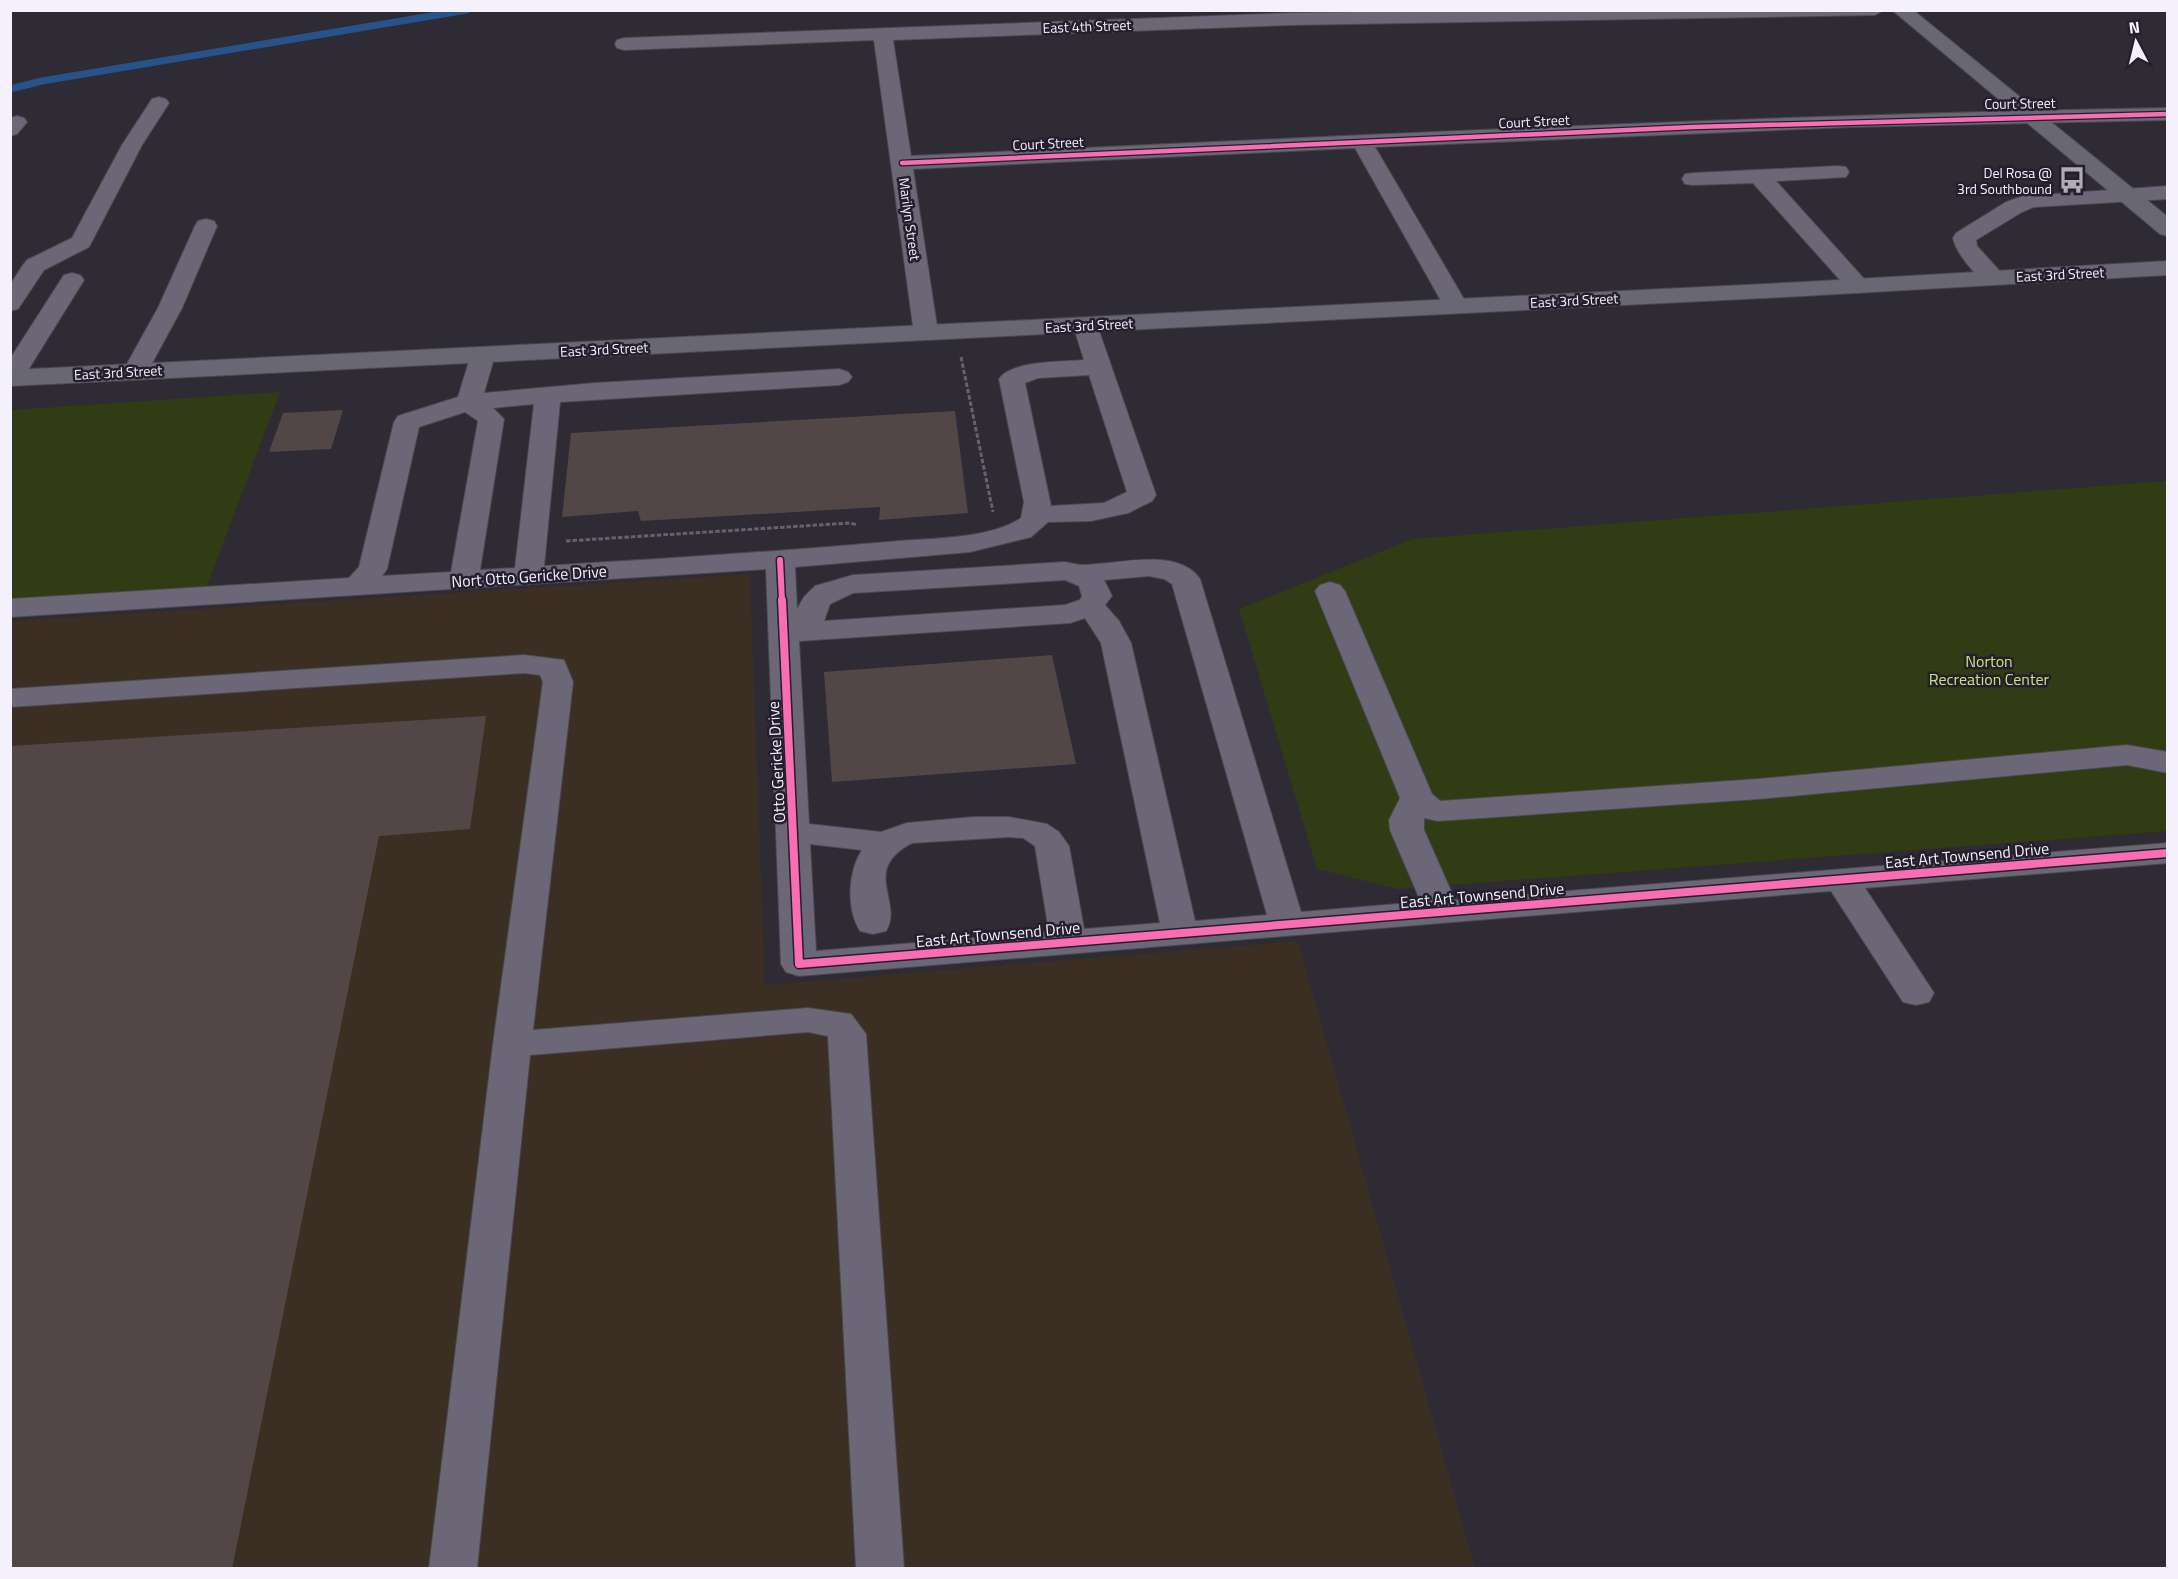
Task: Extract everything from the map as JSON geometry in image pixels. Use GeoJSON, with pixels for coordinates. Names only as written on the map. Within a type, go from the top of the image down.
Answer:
{"type":"FeatureCollection","features":[{"type":"Feature","properties":{"kind":"main road"},"geometry":{"type":"LineString","coordinates":[[1900,10],[2168,229]]}},
{"type":"Feature","properties":{"kind":"main road","name":"East 3rd Street"},"geometry":{"type":"LineString","coordinates":[[11,378],[1858,286],[2168,268]]}},
{"type":"Feature","properties":{"kind":"street","name":"East 4th Street"},"geometry":{"type":"LineString","coordinates":[[624,44],[1291,19],[1875,10]]}},
{"type":"Feature","properties":{"kind":"street","name":"Marilyn Street"},"geometry":{"type":"LineString","coordinates":[[883,34],[926,333]]}},
{"type":"Feature","properties":{"kind":"street"},"geometry":{"type":"LineString","coordinates":[[10,304],[35,265],[81,242],[132,145],[159,103]]}},
{"type":"Feature","properties":{"kind":"street","name":"Court Street"},"geometry":{"type":"LineString","coordinates":[[902,163],[1751,125],[2168,114]]}},
{"type":"Feature","properties":{"kind":"street"},"geometry":{"type":"LineString","coordinates":[[1362,142],[1456,306]]}},
{"type":"Feature","properties":{"kind":"street"},"geometry":{"type":"LineString","coordinates":[[1693,179],[1838,172]]}},
{"type":"Feature","properties":{"kind":"street"},"geometry":{"type":"LineString","coordinates":[[1758,175],[1858,286]]}},
{"type":"Feature","properties":{"kind":"street"},"geometry":{"type":"LineString","coordinates":[[1994,278],[1966,248],[1964,238],[2014,207],[2031,201],[2168,192]]}},
{"type":"Feature","properties":{"kind":"street"},"geometry":{"type":"LineString","coordinates":[[136,371],[170,308],[206,226]]}},
{"type":"Feature","properties":{"kind":"street"},"geometry":{"type":"LineString","coordinates":[[11,378],[72,280]]}},
{"type":"Feature","properties":{"kind":"street"},"geometry":{"type":"LineString","coordinates":[[1085,325],[1142,495],[1129,505],[1083,514],[1036,514],[1038,502],[1012,379],[1035,370],[1098,367]]}},
{"type":"Feature","properties":{"kind":"street"},"geometry":{"type":"LineString","coordinates":[[470,402],[483,355]]}},
{"type":"Feature","properties":{"kind":"street"},"geometry":{"type":"LineString","coordinates":[[358,586],[373,569],[407,422],[470,402],[839,377]]}},
{"type":"Feature","properties":{"kind":"street"},"geometry":{"type":"LineString","coordinates":[[529,576],[548,395]]}},
{"type":"Feature","properties":{"kind":"street"},"geometry":{"type":"LineString","coordinates":[[464,580],[491,419],[470,402]]}},
{"type":"Feature","properties":{"kind":"street","name":"Nort Otto Gericke Drive"},"geometry":{"type":"LineString","coordinates":[[10,608],[780,560],[970,543],[1021,531],[1034,522],[1036,514]]}},
{"type":"Feature","properties":{"kind":"street","name":"Otto Gericke Drive"},"geometry":{"type":"LineString","coordinates":[[780,560],[796,632],[793,832],[799,964]]}},
{"type":"Feature","properties":{"kind":"street"},"geometry":{"type":"LineString","coordinates":[[796,632],[819,597],[841,586],[1065,571],[1083,574],[1151,568],[1175,572],[1185,579],[1287,924]]}},
{"type":"Feature","properties":{"kind":"street"},"geometry":{"type":"LineString","coordinates":[[796,632],[1070,614],[1090,606],[1097,596],[1095,584],[1083,574]]}},
{"type":"Feature","properties":{"kind":"street"},"geometry":{"type":"LineString","coordinates":[[1330,591],[1417,798],[1429,809],[1438,811],[1758,789],[2127,755],[2154,758],[2168,763]]}},
{"type":"Feature","properties":{"kind":"street"},"geometry":{"type":"LineString","coordinates":[[1090,606],[1104,621],[1116,643],[1180,933]]}},
{"type":"Feature","properties":{"kind":"street"},"geometry":{"type":"LineString","coordinates":[[10,698],[524,664],[553,668],[558,682],[512,1044],[453,1569]]}},
{"type":"Feature","properties":{"kind":"street"},"geometry":{"type":"LineString","coordinates":[[1417,798],[1406,820],[1407,830],[1442,911]]}},
{"type":"Feature","properties":{"kind":"street"},"geometry":{"type":"LineString","coordinates":[[873,922],[868,872],[878,854],[896,836],[907,833],[1012,826],[1035,830],[1048,839],[1052,846],[1068,942]]}},
{"type":"Feature","properties":{"kind":"street"},"geometry":{"type":"LineString","coordinates":[[793,832],[887,843]]}},
{"type":"Feature","properties":{"kind":"street","name":"East Art Townsend Drive"},"geometry":{"type":"LineString","coordinates":[[799,964],[2168,853]]}},
{"type":"Feature","properties":{"kind":"street"},"geometry":{"type":"LineString","coordinates":[[1841,879],[1916,993]]}},
{"type":"Feature","properties":{"kind":"street"},"geometry":{"type":"LineString","coordinates":[[512,1044],[808,1020],[838,1023],[847,1034],[880,1569]]}},
{"type":"Feature","properties":{"kind":"path"},"geometry":{"type":"LineString","coordinates":[[961,357],[994,517]]}},
{"type":"Feature","properties":{"kind":"path"},"geometry":{"type":"LineString","coordinates":[[532,543],[850,523],[864,526]]}},
{"type":"Feature","properties":{"kind":"shaded area"},"geometry":{"type":"Polygon","coordinates":[[[750,574],[765,985],[1298,941],[1475,1568],[11,1568],[11,621],[750,574]]]}},
{"type":"Feature","properties":{"kind":"green space"},"geometry":{"type":"Polygon","coordinates":[[[280,392],[206,589],[11,600],[11,410],[280,392]]]}},
{"type":"Feature","properties":{"kind":"green space","name":"Norton Recreation Center"},"geometry":{"type":"Polygon","coordinates":[[[2167,481],[2167,831],[1397,889],[1317,869],[1239,609],[1412,539],[2167,481]]]}},
{"type":"Feature","properties":{"kind":"building"},"geometry":{"type":"Polygon","coordinates":[[[343,410],[331,449],[269,452],[283,413],[343,410]]]}},
{"type":"Feature","properties":{"kind":"building"},"geometry":{"type":"Polygon","coordinates":[[[955,411],[968,513],[879,520],[880,507],[641,521],[638,511],[562,517],[571,433],[955,411]]]}},
{"type":"Feature","properties":{"kind":"building"},"geometry":{"type":"Polygon","coordinates":[[[1052,655],[1076,764],[832,782],[824,672],[1052,655]]]}},
{"type":"Feature","properties":{"kind":"building"},"geometry":{"type":"Polygon","coordinates":[[[486,716],[470,829],[379,836],[232,1569],[10,1569],[10,746],[486,716]]]}},
{"type":"Feature","properties":{"kind":"waterway"},"geometry":{"type":"LineString","coordinates":[[10,89],[42,81],[467,10]]}},
{"type":"Feature","properties":{"kind":"cycle path"},"geometry":{"type":"LineString","coordinates":[[902,163],[1693,127],[2168,114]]}},
{"type":"Feature","properties":{"kind":"cycle path"},"geometry":{"type":"LineString","coordinates":[[780,560],[799,964],[2168,853]]}},
{"type":"Feature","properties":{"kind":"place","name":"Del Rosa @ 3rd Southbound"},"geometry":{"type":"Point","coordinates":[2072,180]}}]}
